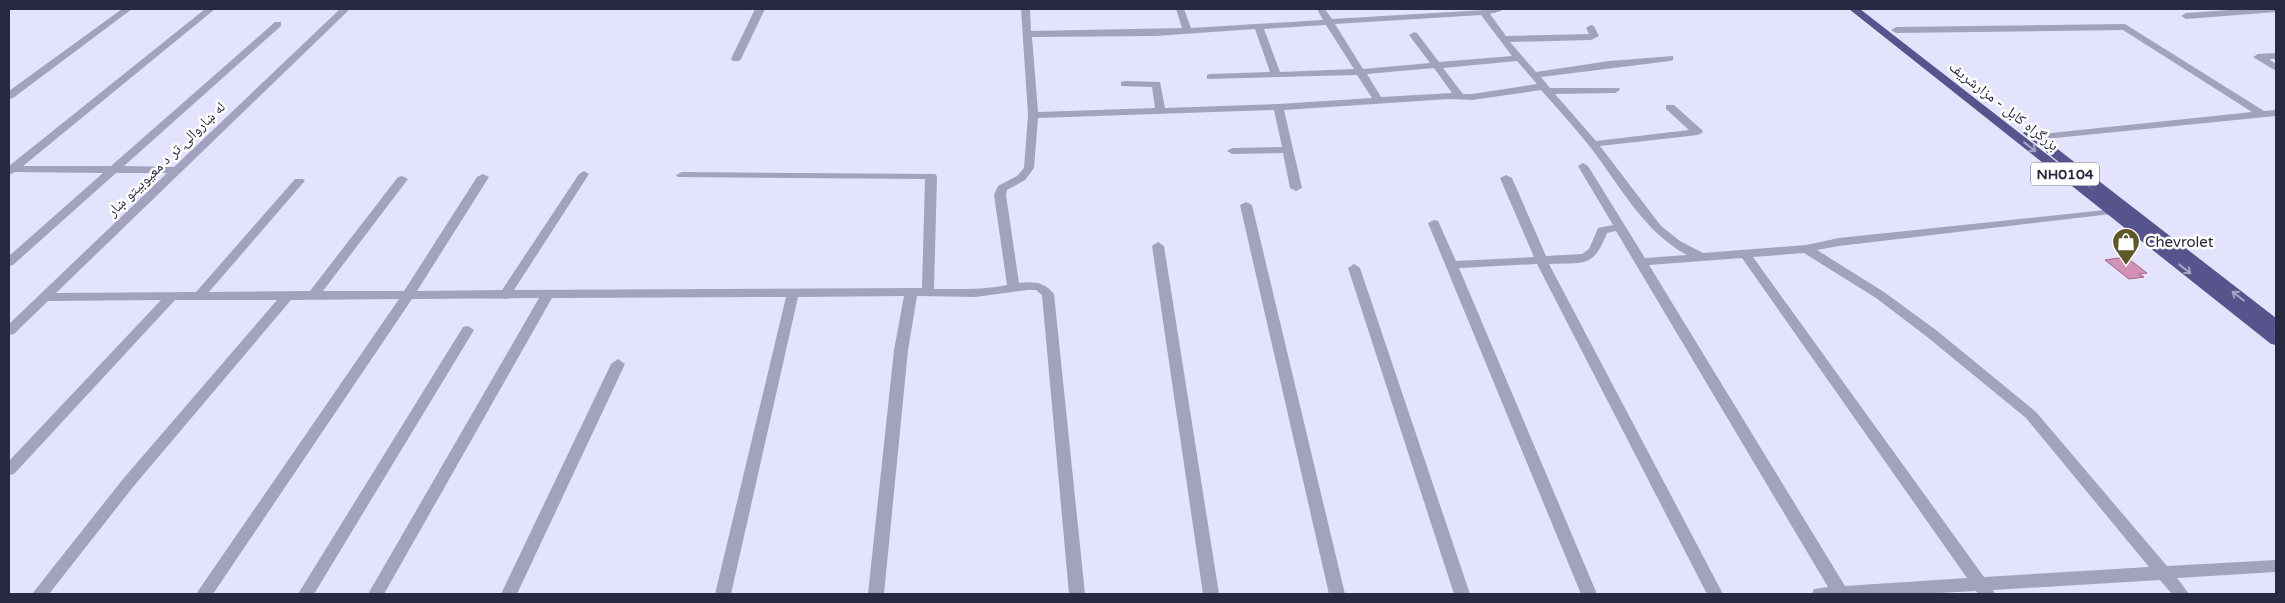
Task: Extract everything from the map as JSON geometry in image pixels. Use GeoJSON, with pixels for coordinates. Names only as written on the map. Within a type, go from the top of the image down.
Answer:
{"type":"FeatureCollection","features":[{"type":"Feature","properties":{"kind":"highway","name":"بزرگراه کابل - مزارشریف"},"geometry":{"type":"LineString","coordinates":[[1854,9],[2276,340]]}},
{"type":"Feature","properties":{"kind":"highway","name":"بزرگراه کابل - مزارشریف"},"geometry":{"type":"LineString","coordinates":[[1868,9],[2128,209],[2276,326]]}},
{"type":"Feature","properties":{"kind":"street"},"geometry":{"type":"LineString","coordinates":[[9,96],[127,9]]}},
{"type":"Feature","properties":{"kind":"street"},"geometry":{"type":"LineString","coordinates":[[10,170],[210,9]]}},
{"type":"Feature","properties":{"kind":"street","name":"له ښاروالۍ تر د معیوبیتو ښار"},"geometry":{"type":"LineString","coordinates":[[9,331],[345,9]]}},
{"type":"Feature","properties":{"kind":"street"},"geometry":{"type":"LineString","coordinates":[[736,59],[760,9]]}},
{"type":"Feature","properties":{"kind":"street"},"geometry":{"type":"LineString","coordinates":[[1013,287],[1000,195],[1002,188],[1021,178],[1030,168],[1032,115],[1025,9]]}},
{"type":"Feature","properties":{"kind":"street"},"geometry":{"type":"LineString","coordinates":[[1180,9],[1188,30]]}},
{"type":"Feature","properties":{"kind":"street"},"geometry":{"type":"LineString","coordinates":[[1321,9],[1378,100]]}},
{"type":"Feature","properties":{"kind":"street"},"geometry":{"type":"LineString","coordinates":[[1026,34],[1188,30],[1484,12],[1498,9]]}},
{"type":"Feature","properties":{"kind":"street"},"geometry":{"type":"LineString","coordinates":[[2186,16],[2276,9]]}},
{"type":"Feature","properties":{"kind":"street"},"geometry":{"type":"LineString","coordinates":[[1484,12],[1503,39],[1593,144],[1657,228],[1676,244],[1700,256]]}},
{"type":"Feature","properties":{"kind":"street"},"geometry":{"type":"LineString","coordinates":[[9,262],[278,24]]}},
{"type":"Feature","properties":{"kind":"street"},"geometry":{"type":"LineString","coordinates":[[1258,26],[1276,75]]}},
{"type":"Feature","properties":{"kind":"street"},"geometry":{"type":"LineString","coordinates":[[1896,30],[2125,27],[2262,114]]}},
{"type":"Feature","properties":{"kind":"street"},"geometry":{"type":"LineString","coordinates":[[1503,39],[1591,37],[1594,36],[1591,28]]}},
{"type":"Feature","properties":{"kind":"street"},"geometry":{"type":"LineString","coordinates":[[1414,35],[1460,97]]}},
{"type":"Feature","properties":{"kind":"street"},"geometry":{"type":"LineString","coordinates":[[2276,56],[2258,57],[2276,68]]}},
{"type":"Feature","properties":{"kind":"street"},"geometry":{"type":"LineString","coordinates":[[1210,77],[1359,72],[1520,58]]}},
{"type":"Feature","properties":{"kind":"street"},"geometry":{"type":"LineString","coordinates":[[1534,75],[1609,64],[1670,58]]}},
{"type":"Feature","properties":{"kind":"street"},"geometry":{"type":"LineString","coordinates":[[1125,84],[1156,84],[1161,111]]}},
{"type":"Feature","properties":{"kind":"street"},"geometry":{"type":"LineString","coordinates":[[1032,115],[1278,107],[1378,100],[1460,97],[1547,89],[1616,90]]}},
{"type":"Feature","properties":{"kind":"street"},"geometry":{"type":"LineString","coordinates":[[1278,107],[1296,188]]}},
{"type":"Feature","properties":{"kind":"street"},"geometry":{"type":"LineString","coordinates":[[1593,144],[1698,132],[1670,107]]}},
{"type":"Feature","properties":{"kind":"street"},"geometry":{"type":"LineString","coordinates":[[2035,138],[2276,113]]}},
{"type":"Feature","properties":{"kind":"street"},"geometry":{"type":"LineString","coordinates":[[1232,151],[1288,150]]}},
{"type":"Feature","properties":{"kind":"street"},"geometry":{"type":"LineString","coordinates":[[1583,166],[1840,594]]}},
{"type":"Feature","properties":{"kind":"street"},"geometry":{"type":"LineString","coordinates":[[10,170],[176,170]]}},
{"type":"Feature","properties":{"kind":"street"},"geometry":{"type":"LineString","coordinates":[[505,295],[584,174]]}},
{"type":"Feature","properties":{"kind":"street"},"geometry":{"type":"LineString","coordinates":[[682,175],[931,176],[928,292]]}},
{"type":"Feature","properties":{"kind":"street"},"geometry":{"type":"LineString","coordinates":[[204,594],[408,295],[483,177]]}},
{"type":"Feature","properties":{"kind":"street"},"geometry":{"type":"LineString","coordinates":[[1506,178],[1543,261],[1715,594]]}},
{"type":"Feature","properties":{"kind":"street"},"geometry":{"type":"LineString","coordinates":[[313,296],[402,179]]}},
{"type":"Feature","properties":{"kind":"street"},"geometry":{"type":"LineString","coordinates":[[200,296],[298,181]]}},
{"type":"Feature","properties":{"kind":"street"},"geometry":{"type":"LineString","coordinates":[[1246,205],[1338,594]]}},
{"type":"Feature","properties":{"kind":"street"},"geometry":{"type":"LineString","coordinates":[[1641,262],[1806,249],[1839,242],[2128,209]]}},
{"type":"Feature","properties":{"kind":"street"},"geometry":{"type":"LineString","coordinates":[[1434,223],[1589,594]]}},
{"type":"Feature","properties":{"kind":"street"},"geometry":{"type":"LineString","coordinates":[[1452,265],[1543,261],[1590,256],[1594,251],[1602,230],[1620,227]]}},
{"type":"Feature","properties":{"kind":"street"},"geometry":{"type":"LineString","coordinates":[[1158,246],[1211,594]]}},
{"type":"Feature","properties":{"kind":"street"},"geometry":{"type":"LineString","coordinates":[[1806,249],[1880,295],[1909,316],[2030,415],[2181,594]]}},
{"type":"Feature","properties":{"kind":"street"},"geometry":{"type":"LineString","coordinates":[[1745,254],[1983,589]]}},
{"type":"Feature","properties":{"kind":"street"},"geometry":{"type":"LineString","coordinates":[[1354,268],[1462,594]]}},
{"type":"Feature","properties":{"kind":"street"},"geometry":{"type":"LineString","coordinates":[[44,297],[992,293],[1013,287],[1034,285],[1043,288],[1048,294],[1077,594]]}},
{"type":"Feature","properties":{"kind":"street"},"geometry":{"type":"LineString","coordinates":[[876,594],[901,350],[911,292]]}},
{"type":"Feature","properties":{"kind":"street"},"geometry":{"type":"LineString","coordinates":[[723,594],[793,293]]}},
{"type":"Feature","properties":{"kind":"street"},"geometry":{"type":"LineString","coordinates":[[376,594],[548,294]]}},
{"type":"Feature","properties":{"kind":"street"},"geometry":{"type":"LineString","coordinates":[[40,594],[128,484],[287,296]]}},
{"type":"Feature","properties":{"kind":"street"},"geometry":{"type":"LineString","coordinates":[[9,470],[171,297]]}},
{"type":"Feature","properties":{"kind":"street"},"geometry":{"type":"LineString","coordinates":[[306,594],[468,330]]}},
{"type":"Feature","properties":{"kind":"street"},"geometry":{"type":"LineString","coordinates":[[509,594],[618,364]]}},
{"type":"Feature","properties":{"kind":"street"},"geometry":{"type":"LineString","coordinates":[[1820,594],[1983,589],[2163,572],[2276,566]]}},
{"type":"Feature","properties":{"kind":"building","name":"Chevrolet"},"geometry":{"type":"Polygon","coordinates":[[[2126,257],[2147,273],[2139,274],[2144,277],[2129,279],[2105,260],[2126,257]]]}},
{"type":"Feature","properties":{"kind":"place","name":"Chevrolet"},"geometry":{"type":"Point","coordinates":[2126,266]}}]}
